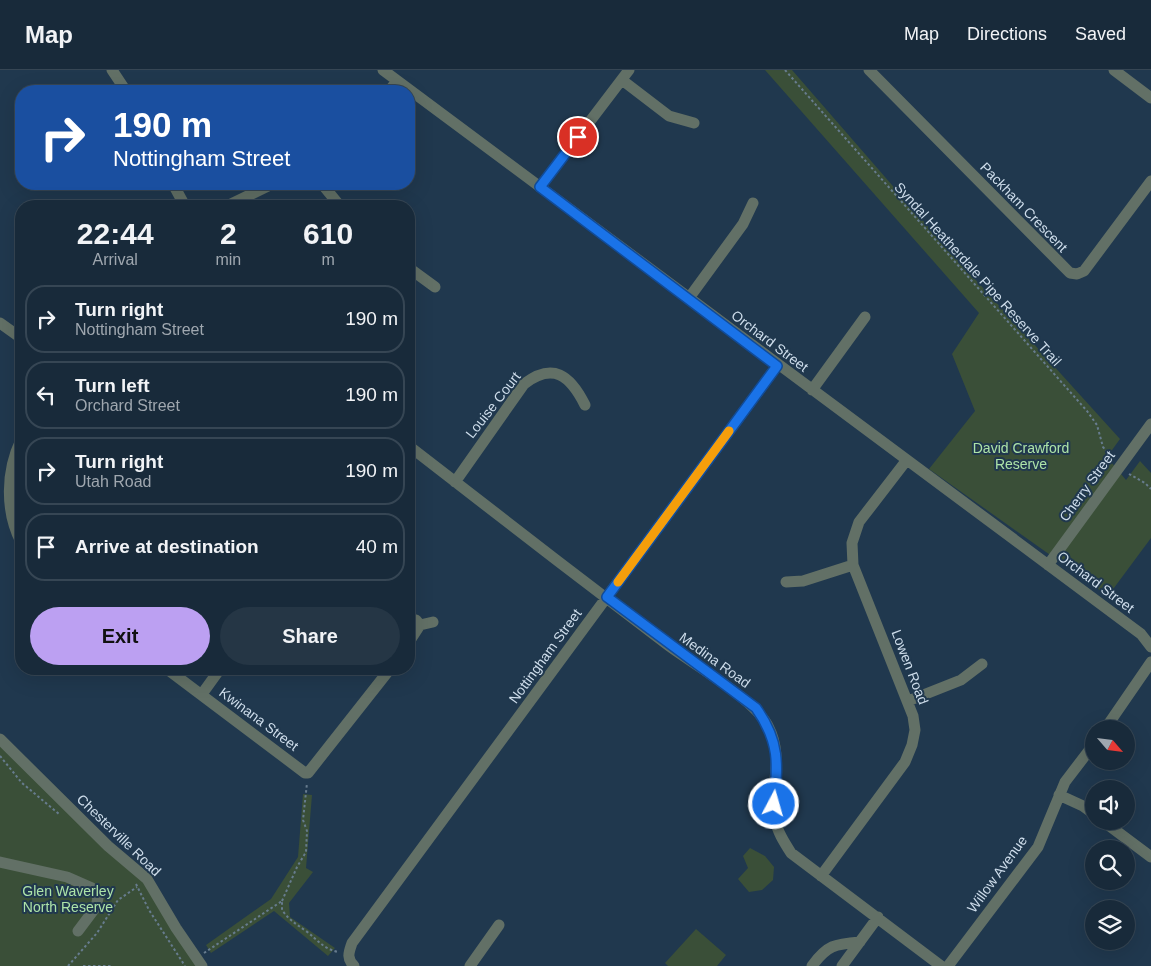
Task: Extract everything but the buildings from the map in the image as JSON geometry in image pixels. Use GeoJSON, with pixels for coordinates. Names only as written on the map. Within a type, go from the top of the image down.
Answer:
{"type":"FeatureCollection","features":[{"type":"Feature","properties":{"kind":"street"},"geometry":{"type":"LineString","coordinates":[[112,70],[122,85]]}},
{"type":"Feature","properties":{"kind":"street","name":"Orchard Street"},"geometry":{"type":"LineString","coordinates":[[383,70],[402,85]]}},
{"type":"Feature","properties":{"kind":"street"},"geometry":{"type":"LineString","coordinates":[[540,187],[629,70]]}},
{"type":"Feature","properties":{"kind":"street","name":"Packham Crescent"},"geometry":{"type":"LineString","coordinates":[[869,70],[1070,273],[1077,274],[1084,270],[1151,181]]}},
{"type":"Feature","properties":{"kind":"street"},"geometry":{"type":"LineString","coordinates":[[1114,70],[1151,98]]}},
{"type":"Feature","properties":{"kind":"street"},"geometry":{"type":"LineString","coordinates":[[622,80],[669,116],[694,123]]}},
{"type":"Feature","properties":{"kind":"street"},"geometry":{"type":"LineString","coordinates":[[394,85],[397,81]]}},
{"type":"Feature","properties":{"kind":"street","name":"Orchard Street"},"geometry":{"type":"LineString","coordinates":[[415,94],[689,298],[777,366],[1048,565],[1146,634],[1151,647]]}},
{"type":"Feature","properties":{"kind":"street"},"geometry":{"type":"LineString","coordinates":[[239,200],[259,190]]}},
{"type":"Feature","properties":{"kind":"street"},"geometry":{"type":"LineString","coordinates":[[327,190],[335,200]]}},
{"type":"Feature","properties":{"kind":"street"},"geometry":{"type":"LineString","coordinates":[[689,298],[743,224],[753,203]]}},
{"type":"Feature","properties":{"kind":"street"},"geometry":{"type":"LineString","coordinates":[[415,272],[435,287]]}},
{"type":"Feature","properties":{"kind":"street"},"geometry":{"type":"LineString","coordinates":[[812,390],[865,317]]}},
{"type":"Feature","properties":{"kind":"street"},"geometry":{"type":"LineString","coordinates":[[0,323],[15,334]]}},
{"type":"Feature","properties":{"kind":"street","name":"Nottingham Street"},"geometry":{"type":"LineString","coordinates":[[348,954],[352,943],[777,366]]}},
{"type":"Feature","properties":{"kind":"street","name":"Louise Court"},"geometry":{"type":"LineString","coordinates":[[455,482],[524,384],[534,376],[545,372],[555,373],[568,379],[577,388],[585,405]]}},
{"type":"Feature","properties":{"kind":"street","name":"Cherry Street"},"geometry":{"type":"LineString","coordinates":[[1048,565],[1151,424]]}},
{"type":"Feature","properties":{"kind":"street","name":"Medina Road"},"geometry":{"type":"LineString","coordinates":[[415,451],[756,708],[768,726],[774,741],[778,764],[774,804],[778,830],[791,853],[941,966]]}},
{"type":"Feature","properties":{"kind":"street"},"geometry":{"type":"LineString","coordinates":[[15,452],[5,509],[15,530]]}},
{"type":"Feature","properties":{"kind":"street","name":"Lowen Road"},"geometry":{"type":"LineString","coordinates":[[821,876],[905,762],[912,745],[915,730],[908,701],[853,565],[852,542],[859,522],[906,461]]}},
{"type":"Feature","properties":{"kind":"street"},"geometry":{"type":"LineString","coordinates":[[786,582],[803,581],[853,565]]}},
{"type":"Feature","properties":{"kind":"street"},"geometry":{"type":"LineString","coordinates":[[415,629],[418,622],[433,622]]}},
{"type":"Feature","properties":{"kind":"street"},"geometry":{"type":"LineString","coordinates":[[1111,720],[1151,662]]}},
{"type":"Feature","properties":{"kind":"street"},"geometry":{"type":"LineString","coordinates":[[908,701],[961,680],[982,664]]}},
{"type":"Feature","properties":{"kind":"street","name":"Kwinana Street"},"geometry":{"type":"LineString","coordinates":[[175,675],[305,773],[308,773]]}},
{"type":"Feature","properties":{"kind":"street"},"geometry":{"type":"LineString","coordinates":[[202,694],[216,675]]}},
{"type":"Feature","properties":{"kind":"street"},"geometry":{"type":"LineString","coordinates":[[308,773],[385,675]]}},
{"type":"Feature","properties":{"kind":"street","name":"Chesterville Road"},"geometry":{"type":"LineString","coordinates":[[0,739],[108,846],[142,883],[199,962]]}},
{"type":"Feature","properties":{"kind":"street","name":"Willow Avenue"},"geometry":{"type":"LineString","coordinates":[[948,966],[1038,847],[1065,782],[1085,756]]}},
{"type":"Feature","properties":{"kind":"street"},"geometry":{"type":"LineString","coordinates":[[1059,795],[1085,809]]}},
{"type":"Feature","properties":{"kind":"street"},"geometry":{"type":"LineString","coordinates":[[1115,830],[1151,857]]}},
{"type":"Feature","properties":{"kind":"street"},"geometry":{"type":"LineString","coordinates":[[0,862],[39,875],[67,877],[92,888],[98,898],[96,907],[85,913],[78,931]]}},
{"type":"Feature","properties":{"kind":"street"},"geometry":{"type":"LineString","coordinates":[[842,966],[878,917]]}},
{"type":"Feature","properties":{"kind":"street"},"geometry":{"type":"LineString","coordinates":[[470,966],[499,925]]}},
{"type":"Feature","properties":{"kind":"street"},"geometry":{"type":"LineString","coordinates":[[812,966],[822,952],[835,944],[860,942]]}},
{"type":"Feature","properties":{"kind":"street"},"geometry":{"type":"LineString","coordinates":[[348,954],[350,962],[354,966]]}},
{"type":"Feature","properties":{"kind":"path","name":"Syndal Heatherdale Pipe Reserve Trail"},"geometry":{"type":"LineString","coordinates":[[784,70],[1087,411],[1097,425],[1103,446],[1119,469],[1145,483],[1151,489]]}},
{"type":"Feature","properties":{"kind":"path"},"geometry":{"type":"LineString","coordinates":[[0,756],[22,783],[62,816]]}},
{"type":"Feature","properties":{"kind":"path"},"geometry":{"type":"LineString","coordinates":[[308,773],[303,820],[307,831],[306,852],[296,867],[282,901],[282,910],[289,920],[307,931],[326,949],[348,954]]}},
{"type":"Feature","properties":{"kind":"path"},"geometry":{"type":"LineString","coordinates":[[133,881],[142,883]]}},
{"type":"Feature","properties":{"kind":"path"},"geometry":{"type":"LineString","coordinates":[[68,966],[97,933],[118,900],[142,883]]}},
{"type":"Feature","properties":{"kind":"path"},"geometry":{"type":"LineString","coordinates":[[142,883],[149,910],[185,966]]}},
{"type":"Feature","properties":{"kind":"path"},"geometry":{"type":"LineString","coordinates":[[199,962],[282,901]]}},
{"type":"Feature","properties":{"kind":"path"},"geometry":{"type":"LineString","coordinates":[[83,966],[113,966]]}},
{"type":"Feature","properties":{"kind":"green space","name":"David Crawford Reserve"},"geometry":{"type":"Polygon","coordinates":[[[765,70],[792,70],[945,246],[1120,439],[1107,457],[1126,480],[1140,461],[1151,473],[1151,538],[1108,596],[929,469],[975,411],[952,354],[979,313],[765,70]]]}},
{"type":"Feature","properties":{"kind":"green space","name":"Glen Waverley North Reserve"},"geometry":{"type":"Polygon","coordinates":[[[0,739],[147,879],[202,966],[0,966],[0,739]]]}},
{"type":"Feature","properties":{"kind":"green space"},"geometry":{"type":"Polygon","coordinates":[[[303,794],[312,795],[306,868],[313,872],[289,903],[290,917],[335,948],[328,956],[274,911],[211,953],[206,945],[271,899],[298,857],[303,794]]]}},
{"type":"Feature","properties":{"kind":"green space"},"geometry":{"type":"Polygon","coordinates":[[[750,848],[765,856],[774,867],[773,880],[762,890],[749,892],[738,879],[748,868],[743,856],[750,848]]]}},
{"type":"Feature","properties":{"kind":"green space"},"geometry":{"type":"Polygon","coordinates":[[[696,929],[726,955],[717,966],[668,966],[665,963],[696,929]]]}},
{"type":"Feature","properties":{"kind":"slow traffic"},"geometry":{"type":"LineString","coordinates":[[618,582],[729,431]]}},
{"type":"Feature","properties":{"kind":"route"},"geometry":{"type":"LineString","coordinates":[[578,137],[540,187],[777,366],[607,597],[670,646],[756,708],[768,726],[774,741],[778,764],[774,804]]}}]}
